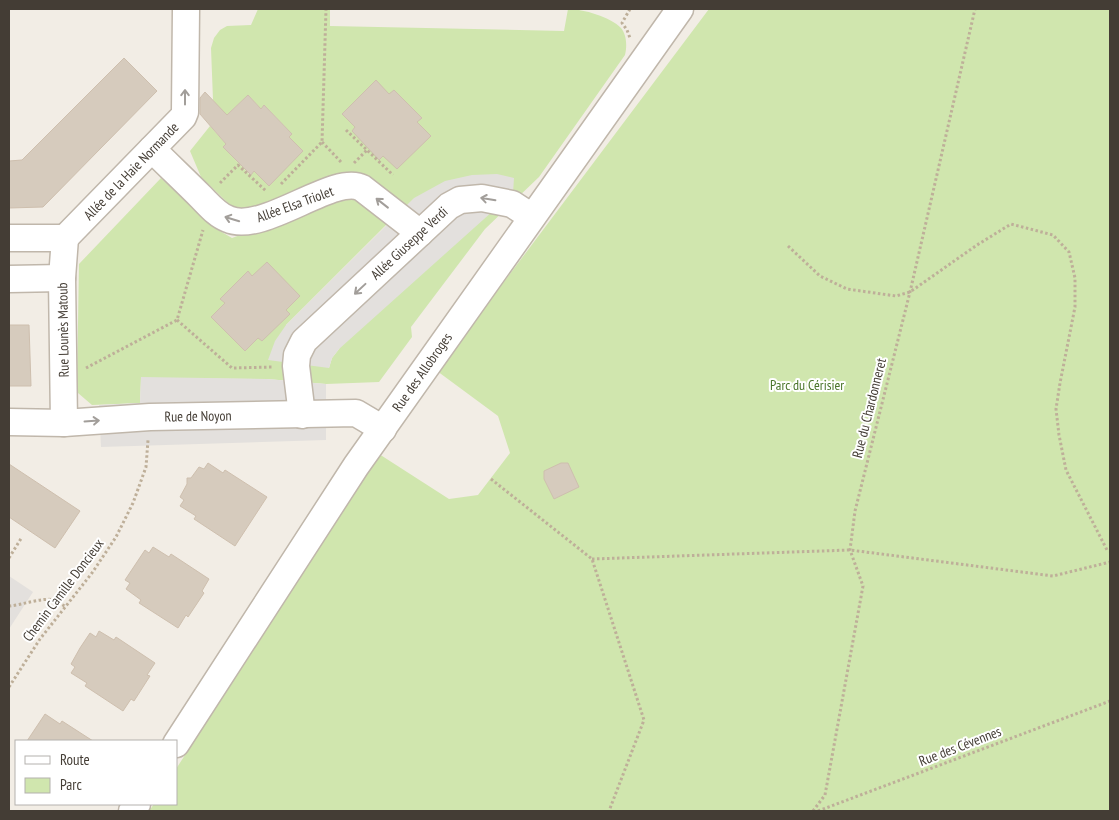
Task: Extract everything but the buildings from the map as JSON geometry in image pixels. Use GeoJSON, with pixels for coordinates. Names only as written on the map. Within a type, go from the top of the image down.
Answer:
{"type":"FeatureCollection","features":[{"type":"Feature","properties":{"kind":"street","name":"Allée de la Haie Normande"},"geometry":{"type":"LineString","coordinates":[[65,238],[183,117],[185,112],[186,9]]}},
{"type":"Feature","properties":{"kind":"street","name":"Rue des Allobroges"},"geometry":{"type":"LineString","coordinates":[[178,741],[356,466],[680,9]]}},
{"type":"Feature","properties":{"kind":"street","name":"Allée Elsa Triolet"},"geometry":{"type":"LineString","coordinates":[[152,149],[208,205],[228,220],[243,222],[258,219],[277,202],[346,186],[359,186],[420,233]]}},
{"type":"Feature","properties":{"kind":"street","name":"Allée Giuseppe Verdi"},"geometry":{"type":"LineString","coordinates":[[296,366],[297,354],[304,341],[449,206],[460,200],[482,198],[512,204],[532,217]]}},
{"type":"Feature","properties":{"kind":"street"},"geometry":{"type":"LineString","coordinates":[[9,238],[65,238]]}},
{"type":"Feature","properties":{"kind":"street","name":"Rue Lounès Matoub"},"geometry":{"type":"LineString","coordinates":[[64,423],[62,278],[65,238]]}},
{"type":"Feature","properties":{"kind":"street"},"geometry":{"type":"LineString","coordinates":[[9,279],[62,278]]}},
{"type":"Feature","properties":{"kind":"street"},"geometry":{"type":"LineString","coordinates":[[296,366],[302,415]]}},
{"type":"Feature","properties":{"kind":"street","name":"Rue de Noyon"},"geometry":{"type":"LineString","coordinates":[[9,422],[64,423],[150,417],[356,413],[383,429]]}},
{"type":"Feature","properties":{"kind":"path"},"geometry":{"type":"LineString","coordinates":[[63,380],[177,320],[207,217],[208,205],[238,165],[277,202],[322,142],[326,9]]}},
{"type":"Feature","properties":{"kind":"path","name":"Rue du Chardonneret"},"geometry":{"type":"LineString","coordinates":[[813,811],[825,795],[863,586],[850,550],[855,511],[910,292],[975,9]]}},
{"type":"Feature","properties":{"kind":"path"},"geometry":{"type":"LineString","coordinates":[[346,130],[393,175]]}},
{"type":"Feature","properties":{"kind":"path"},"geometry":{"type":"LineString","coordinates":[[322,142],[348,169],[367,150]]}},
{"type":"Feature","properties":{"kind":"path"},"geometry":{"type":"LineString","coordinates":[[788,246],[820,276],[847,289],[896,296],[910,292],[977,245],[1011,224],[1053,235],[1069,252],[1075,278],[1075,307],[1056,409],[1059,435],[1066,470],[1107,550],[1110,550]]}},
{"type":"Feature","properties":{"kind":"path"},"geometry":{"type":"LineString","coordinates":[[177,320],[232,368],[296,366]]}},
{"type":"Feature","properties":{"kind":"path","name":"Chemin Camille Doncieux"},"geometry":{"type":"LineString","coordinates":[[9,687],[40,639],[92,573],[116,538],[133,503],[146,467],[150,417]]}},
{"type":"Feature","properties":{"kind":"path"},"geometry":{"type":"LineString","coordinates":[[491,479],[592,559],[644,720],[609,811]]}},
{"type":"Feature","properties":{"kind":"path"},"geometry":{"type":"LineString","coordinates":[[9,558],[22,537]]}},
{"type":"Feature","properties":{"kind":"path"},"geometry":{"type":"LineString","coordinates":[[592,559],[850,550],[1053,576],[1110,562]]}},
{"type":"Feature","properties":{"kind":"path"},"geometry":{"type":"LineString","coordinates":[[9,606],[20,606],[45,600],[54,600],[65,606]]}},
{"type":"Feature","properties":{"kind":"path","name":"Rue des Cévennes"},"geometry":{"type":"LineString","coordinates":[[818,811],[1110,701]]}},
{"type":"Feature","properties":{"kind":"green space"},"geometry":{"type":"Polygon","coordinates":[[[258,9],[330,9],[330,26],[564,31],[568,9],[574,9],[611,20],[621,28],[626,41],[626,48],[625,55],[539,177],[485,229],[411,327],[412,337],[379,382],[326,384],[267,379],[141,378],[140,403],[92,405],[78,393],[77,383],[79,264],[161,178],[213,227],[232,238],[332,202],[355,199],[387,224],[286,325],[329,368],[332,358],[339,349],[404,208],[372,179],[244,212],[233,208],[201,177],[190,151],[210,126],[226,144],[223,147],[250,175],[254,171],[302,151],[289,137],[292,134],[265,106],[261,109],[248,95],[225,117],[213,100],[211,48],[214,38],[220,30],[227,26],[251,25],[258,9]]]}},
{"type":"Feature","properties":{"kind":"green space","name":"Parc du Cérisier"},"geometry":{"type":"Polygon","coordinates":[[[709,9],[1110,9],[1110,811],[149,811],[153,805],[178,805],[178,766],[379,454],[449,499],[478,495],[510,453],[498,416],[437,371],[709,9]]]}},
{"type":"Feature","properties":{"kind":"shaded area"},"geometry":{"type":"Polygon","coordinates":[[[497,174],[514,178],[513,193],[339,349],[332,358],[329,368],[268,360],[275,341],[286,325],[414,198],[445,181],[472,175],[497,174]]]}},
{"type":"Feature","properties":{"kind":"shaded area"},"geometry":{"type":"Polygon","coordinates":[[[141,377],[267,379],[326,384],[326,440],[101,447],[99,405],[140,403],[141,377]]]}},
{"type":"Feature","properties":{"kind":"shaded area"},"geometry":{"type":"Polygon","coordinates":[[[9,576],[33,592],[9,629],[9,576]]]}}]}
